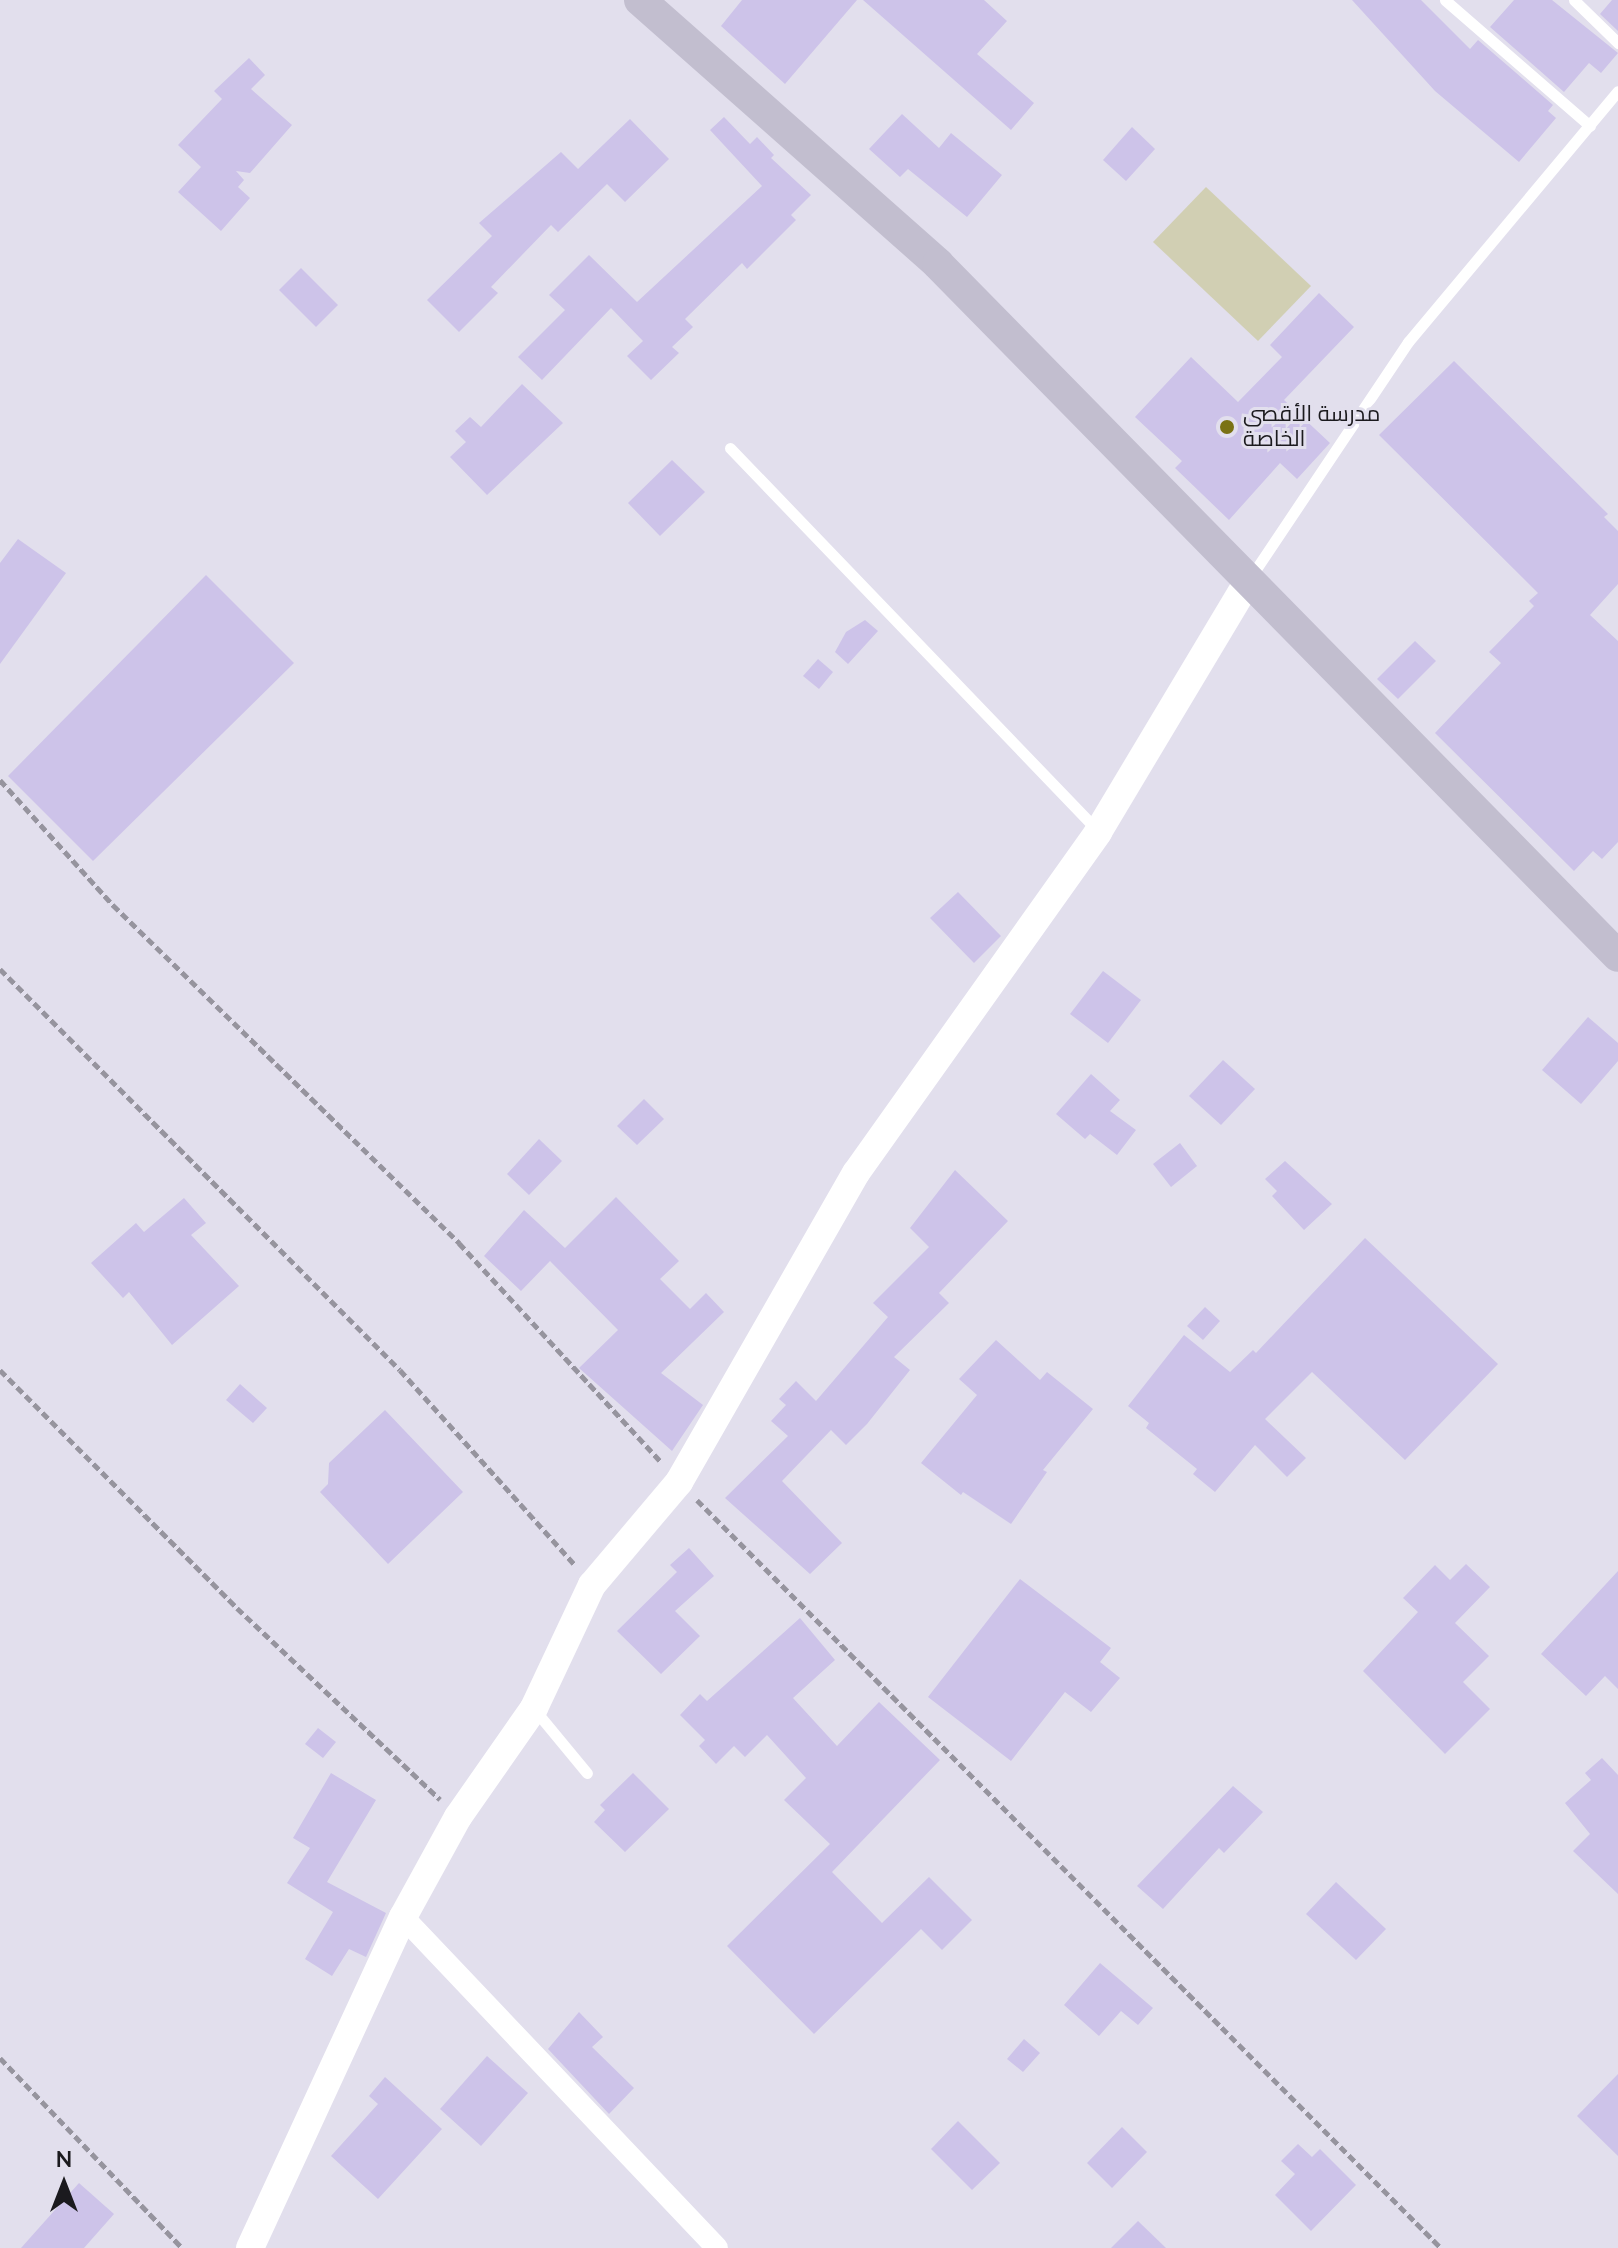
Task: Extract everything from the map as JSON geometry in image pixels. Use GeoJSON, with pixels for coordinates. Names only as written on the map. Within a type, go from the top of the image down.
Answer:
{"type":"FeatureCollection","features":[{"type":"Feature","properties":{"kind":"main road"},"geometry":{"type":"LineString","coordinates":[[640,0],[938,264],[1248,581],[1614,944]]}},
{"type":"Feature","properties":{"kind":"street"},"geometry":{"type":"LineString","coordinates":[[250,2248],[403,1917],[458,1817],[534,1708],[592,1585],[679,1482],[856,1173],[1098,832],[1248,581]]}},
{"type":"Feature","properties":{"kind":"street"},"geometry":{"type":"LineString","coordinates":[[403,1917],[717,2248]]}},
{"type":"Feature","properties":{"kind":"lane"},"geometry":{"type":"LineString","coordinates":[[1445,0],[1590,126]]}},
{"type":"Feature","properties":{"kind":"lane"},"geometry":{"type":"LineString","coordinates":[[1574,0],[1618,43]]}},
{"type":"Feature","properties":{"kind":"lane"},"geometry":{"type":"LineString","coordinates":[[1248,581],[1408,342],[1618,91]]}},
{"type":"Feature","properties":{"kind":"lane"},"geometry":{"type":"LineString","coordinates":[[730,448],[1098,832]]}},
{"type":"Feature","properties":{"kind":"lane"},"geometry":{"type":"LineString","coordinates":[[534,1708],[587,1773]]}},
{"type":"Feature","properties":{"kind":"path"},"geometry":{"type":"LineString","coordinates":[[0,780],[113,905],[459,1243],[679,1482],[1441,2248]]}},
{"type":"Feature","properties":{"kind":"path"},"geometry":{"type":"LineString","coordinates":[[0,969],[400,1370],[592,1585]]}},
{"type":"Feature","properties":{"kind":"path"},"geometry":{"type":"LineString","coordinates":[[0,1370],[237,1608],[458,1817]]}},
{"type":"Feature","properties":{"kind":"path"},"geometry":{"type":"LineString","coordinates":[[0,2058],[182,2248]]}},
{"type":"Feature","properties":{"kind":"shaded area"},"geometry":{"type":"Polygon","coordinates":[[[1206,187],[1311,286],[1258,341],[1153,242],[1206,187]]]}},
{"type":"Feature","properties":{"kind":"building"},"geometry":{"type":"Polygon","coordinates":[[[742,0],[857,0],[785,84],[721,26],[742,0]]]}},
{"type":"Feature","properties":{"kind":"building"},"geometry":{"type":"Polygon","coordinates":[[[863,0],[984,0],[1007,21],[977,54],[1034,103],[1011,130],[863,0]]]}},
{"type":"Feature","properties":{"kind":"building"},"geometry":{"type":"Polygon","coordinates":[[[1352,0],[1421,0],[1470,49],[1478,40],[1553,105],[1548,111],[1556,118],[1519,162],[1435,91],[1352,0]]]}},
{"type":"Feature","properties":{"kind":"building"},"geometry":{"type":"Polygon","coordinates":[[[1514,0],[1552,0],[1618,53],[1601,73],[1589,63],[1564,92],[1490,27],[1514,0]]]}},
{"type":"Feature","properties":{"kind":"building"},"geometry":{"type":"Polygon","coordinates":[[[1612,0],[1618,0],[1618,31],[1600,14],[1612,0]]]}},
{"type":"Feature","properties":{"kind":"building"},"geometry":{"type":"Polygon","coordinates":[[[249,58],[265,75],[251,89],[292,125],[250,173],[236,171],[244,180],[238,187],[250,198],[221,231],[178,192],[201,167],[178,145],[222,99],[214,91],[249,58]]]}},
{"type":"Feature","properties":{"kind":"building"},"geometry":{"type":"Polygon","coordinates":[[[902,114],[939,148],[951,133],[1002,175],[967,217],[908,169],[900,177],[869,149],[902,114]]]}},
{"type":"Feature","properties":{"kind":"building"},"geometry":{"type":"Polygon","coordinates":[[[724,117],[750,144],[757,137],[774,155],[771,158],[811,195],[791,215],[796,220],[747,269],[742,263],[685,319],[693,327],[672,347],[679,353],[651,380],[627,356],[643,341],[611,308],[542,380],[518,357],[565,310],[549,295],[589,255],[637,302],[762,186],[710,130],[724,117]]]}},
{"type":"Feature","properties":{"kind":"building"},"geometry":{"type":"Polygon","coordinates":[[[630,119],[669,159],[625,202],[607,184],[558,232],[551,225],[491,287],[498,293],[459,332],[427,300],[492,236],[479,223],[561,152],[578,169],[630,119]]]}},
{"type":"Feature","properties":{"kind":"building"},"geometry":{"type":"Polygon","coordinates":[[[1132,127],[1155,149],[1126,181],[1103,160],[1132,127]]]}},
{"type":"Feature","properties":{"kind":"building"},"geometry":{"type":"Polygon","coordinates":[[[301,268],[338,305],[316,327],[279,290],[301,268]]]}},
{"type":"Feature","properties":{"kind":"building"},"geometry":{"type":"Polygon","coordinates":[[[1319,293],[1354,327],[1284,400],[1330,443],[1297,479],[1280,463],[1229,520],[1175,468],[1182,461],[1135,417],[1191,357],[1238,402],[1282,357],[1270,345],[1319,293]]]}},
{"type":"Feature","properties":{"kind":"building"},"geometry":{"type":"Polygon","coordinates":[[[1454,361],[1608,514],[1604,517],[1618,531],[1618,584],[1590,615],[1618,641],[1618,842],[1602,859],[1593,851],[1574,871],[1435,733],[1501,663],[1489,652],[1534,606],[1529,601],[1538,593],[1379,435],[1454,361]]]}},
{"type":"Feature","properties":{"kind":"building"},"geometry":{"type":"Polygon","coordinates":[[[522,384],[563,423],[487,495],[450,457],[466,442],[455,431],[470,417],[481,427],[522,384]]]}},
{"type":"Feature","properties":{"kind":"building"},"geometry":{"type":"Polygon","coordinates":[[[672,460],[705,492],[660,536],[628,503],[672,460]]]}},
{"type":"Feature","properties":{"kind":"building"},"geometry":{"type":"Polygon","coordinates":[[[18,539],[66,573],[0,664],[0,563],[18,539]]]}},
{"type":"Feature","properties":{"kind":"building"},"geometry":{"type":"Polygon","coordinates":[[[206,575],[294,663],[93,861],[8,776],[206,575]]]}},
{"type":"Feature","properties":{"kind":"building"},"geometry":{"type":"Polygon","coordinates":[[[865,620],[878,631],[848,664],[835,652],[846,632],[865,620]]]}},
{"type":"Feature","properties":{"kind":"building"},"geometry":{"type":"Polygon","coordinates":[[[1415,641],[1436,661],[1398,699],[1377,679],[1415,641]]]}},
{"type":"Feature","properties":{"kind":"building"},"geometry":{"type":"Polygon","coordinates":[[[818,659],[833,672],[819,689],[803,676],[818,659]]]}},
{"type":"Feature","properties":{"kind":"building"},"geometry":{"type":"Polygon","coordinates":[[[958,892],[1001,936],[974,963],[930,918],[958,892]]]}},
{"type":"Feature","properties":{"kind":"building"},"geometry":{"type":"Polygon","coordinates":[[[1103,971],[1141,1000],[1108,1043],[1070,1014],[1103,971]]]}},
{"type":"Feature","properties":{"kind":"building"},"geometry":{"type":"Polygon","coordinates":[[[1588,1017],[1618,1043],[1618,1061],[1581,1104],[1542,1070],[1588,1017]]]}},
{"type":"Feature","properties":{"kind":"building"},"geometry":{"type":"Polygon","coordinates":[[[1223,1060],[1255,1089],[1221,1125],[1189,1096],[1223,1060]]]}},
{"type":"Feature","properties":{"kind":"building"},"geometry":{"type":"Polygon","coordinates":[[[1091,1074],[1120,1100],[1110,1111],[1136,1130],[1117,1155],[1090,1134],[1085,1139],[1056,1114],[1091,1074]]]}},
{"type":"Feature","properties":{"kind":"building"},"geometry":{"type":"Polygon","coordinates":[[[644,1099],[664,1119],[637,1145],[617,1126],[644,1099]]]}},
{"type":"Feature","properties":{"kind":"building"},"geometry":{"type":"Polygon","coordinates":[[[539,1139],[562,1161],[529,1195],[507,1174],[539,1139]]]}},
{"type":"Feature","properties":{"kind":"building"},"geometry":{"type":"Polygon","coordinates":[[[1180,1143],[1197,1166],[1171,1187],[1153,1164],[1180,1143]]]}},
{"type":"Feature","properties":{"kind":"building"},"geometry":{"type":"Polygon","coordinates":[[[1285,1161],[1332,1204],[1304,1230],[1272,1196],[1277,1191],[1265,1179],[1285,1161]]]}},
{"type":"Feature","properties":{"kind":"building"},"geometry":{"type":"Polygon","coordinates":[[[955,1170],[1008,1221],[939,1293],[949,1303],[894,1357],[910,1370],[867,1424],[846,1445],[831,1430],[782,1481],[842,1543],[810,1574],[725,1498],[788,1436],[771,1421],[786,1405],[779,1399],[796,1381],[816,1401],[888,1317],[873,1303],[929,1247],[910,1228],[955,1170]]]}},
{"type":"Feature","properties":{"kind":"building"},"geometry":{"type":"Polygon","coordinates":[[[616,1197],[679,1261],[660,1279],[690,1309],[706,1293],[724,1312],[661,1373],[703,1405],[672,1451],[579,1368],[618,1330],[550,1261],[521,1291],[484,1256],[524,1210],[565,1248],[616,1197]]]}},
{"type":"Feature","properties":{"kind":"building"},"geometry":{"type":"Polygon","coordinates":[[[184,1198],[206,1223],[191,1235],[239,1286],[172,1345],[129,1292],[123,1298],[91,1263],[136,1223],[144,1232],[184,1198]]]}},
{"type":"Feature","properties":{"kind":"building"},"geometry":{"type":"Polygon","coordinates":[[[1365,1238],[1498,1364],[1405,1460],[1312,1372],[1265,1419],[1306,1458],[1287,1477],[1255,1445],[1215,1492],[1193,1474],[1197,1469],[1146,1428],[1149,1423],[1128,1406],[1184,1335],[1230,1372],[1253,1350],[1256,1353],[1365,1238]]]}},
{"type":"Feature","properties":{"kind":"building"},"geometry":{"type":"Polygon","coordinates":[[[1205,1307],[1220,1321],[1203,1340],[1187,1326],[1205,1307]]]}},
{"type":"Feature","properties":{"kind":"building"},"geometry":{"type":"Polygon","coordinates":[[[996,1340],[1040,1380],[1047,1372],[1093,1409],[1043,1470],[1047,1472],[1011,1524],[963,1492],[961,1495],[921,1463],[977,1395],[959,1379],[996,1340]]]}},
{"type":"Feature","properties":{"kind":"building"},"geometry":{"type":"Polygon","coordinates":[[[240,1384],[267,1408],[253,1423],[226,1400],[240,1384]]]}},
{"type":"Feature","properties":{"kind":"building"},"geometry":{"type":"Polygon","coordinates":[[[385,1410],[463,1492],[388,1564],[320,1492],[328,1484],[329,1463],[385,1410]]]}},
{"type":"Feature","properties":{"kind":"building"},"geometry":{"type":"Polygon","coordinates":[[[689,1548],[714,1576],[675,1611],[700,1636],[661,1674],[617,1631],[677,1572],[670,1565],[689,1548]]]}},
{"type":"Feature","properties":{"kind":"building"},"geometry":{"type":"Polygon","coordinates":[[[1466,1564],[1490,1587],[1455,1623],[1489,1656],[1463,1682],[1490,1709],[1445,1754],[1363,1671],[1418,1612],[1403,1598],[1435,1565],[1450,1580],[1466,1564]]]}},
{"type":"Feature","properties":{"kind":"building"},"geometry":{"type":"Polygon","coordinates":[[[1618,1571],[1618,1689],[1605,1676],[1586,1696],[1541,1654],[1618,1571]]]}},
{"type":"Feature","properties":{"kind":"building"},"geometry":{"type":"Polygon","coordinates":[[[1020,1579],[1111,1648],[1100,1662],[1120,1678],[1091,1712],[1065,1692],[1011,1761],[928,1697],[1020,1579]]]}},
{"type":"Feature","properties":{"kind":"building"},"geometry":{"type":"Polygon","coordinates":[[[800,1618],[835,1660],[793,1698],[837,1746],[879,1702],[940,1760],[832,1872],[882,1923],[929,1877],[972,1920],[942,1950],[921,1929],[814,2034],[727,1946],[830,1844],[784,1800],[806,1778],[767,1735],[745,1757],[734,1746],[716,1764],[699,1746],[705,1740],[680,1715],[700,1694],[707,1701],[800,1618]]]}},
{"type":"Feature","properties":{"kind":"building"},"geometry":{"type":"Polygon","coordinates":[[[318,1728],[336,1742],[323,1758],[305,1744],[318,1728]]]}},
{"type":"Feature","properties":{"kind":"building"},"geometry":{"type":"Polygon","coordinates":[[[1602,1758],[1618,1775],[1618,1894],[1573,1851],[1590,1834],[1565,1803],[1591,1780],[1585,1773],[1602,1758]]]}},
{"type":"Feature","properties":{"kind":"building"},"geometry":{"type":"Polygon","coordinates":[[[331,1773],[376,1800],[327,1882],[386,1913],[366,1957],[349,1949],[332,1976],[305,1959],[333,1912],[287,1883],[310,1848],[293,1838],[331,1773]]]}},
{"type":"Feature","properties":{"kind":"building"},"geometry":{"type":"Polygon","coordinates":[[[633,1773],[669,1809],[625,1852],[594,1822],[605,1810],[600,1805],[633,1773]]]}},
{"type":"Feature","properties":{"kind":"building"},"geometry":{"type":"Polygon","coordinates":[[[1233,1786],[1263,1812],[1224,1853],[1219,1848],[1163,1909],[1137,1886],[1233,1786]]]}},
{"type":"Feature","properties":{"kind":"building"},"geometry":{"type":"Polygon","coordinates":[[[1336,1882],[1386,1929],[1356,1960],[1306,1914],[1336,1882]]]}},
{"type":"Feature","properties":{"kind":"building"},"geometry":{"type":"Polygon","coordinates":[[[1100,1963],[1153,2008],[1138,2025],[1121,2011],[1099,2036],[1064,2005],[1100,1963]]]}},
{"type":"Feature","properties":{"kind":"building"},"geometry":{"type":"Polygon","coordinates":[[[579,2012],[603,2037],[592,2047],[634,2088],[609,2114],[548,2049],[579,2012]]]}},
{"type":"Feature","properties":{"kind":"building"},"geometry":{"type":"Polygon","coordinates":[[[1024,2039],[1040,2053],[1023,2072],[1007,2059],[1024,2039]]]}},
{"type":"Feature","properties":{"kind":"building"},"geometry":{"type":"Polygon","coordinates":[[[487,2056],[528,2093],[481,2146],[440,2109],[487,2056]]]}},
{"type":"Feature","properties":{"kind":"building"},"geometry":{"type":"Polygon","coordinates":[[[1618,2074],[1618,2156],[1577,2116],[1618,2074]]]}},
{"type":"Feature","properties":{"kind":"building"},"geometry":{"type":"Polygon","coordinates":[[[385,2077],[442,2129],[378,2199],[331,2156],[378,2104],[369,2096],[385,2077]]]}},
{"type":"Feature","properties":{"kind":"building"},"geometry":{"type":"Polygon","coordinates":[[[958,2121],[1000,2163],[972,2190],[931,2149],[958,2121]]]}},
{"type":"Feature","properties":{"kind":"building"},"geometry":{"type":"Polygon","coordinates":[[[1122,2127],[1147,2152],[1112,2188],[1087,2163],[1122,2127]]]}},
{"type":"Feature","properties":{"kind":"building"},"geometry":{"type":"Polygon","coordinates":[[[1298,2144],[1312,2157],[1320,2149],[1356,2185],[1311,2231],[1275,2195],[1295,2174],[1281,2161],[1298,2144]]]}},
{"type":"Feature","properties":{"kind":"building"},"geometry":{"type":"Polygon","coordinates":[[[79,2183],[114,2214],[84,2248],[21,2248],[79,2183]]]}},
{"type":"Feature","properties":{"kind":"building"},"geometry":{"type":"Polygon","coordinates":[[[1138,2221],[1166,2248],[1111,2248],[1138,2221]]]}},
{"type":"Feature","properties":{"kind":"place","name":"مدرسة الأقصى الخاصة"},"geometry":{"type":"Point","coordinates":[1227,427]}}]}
